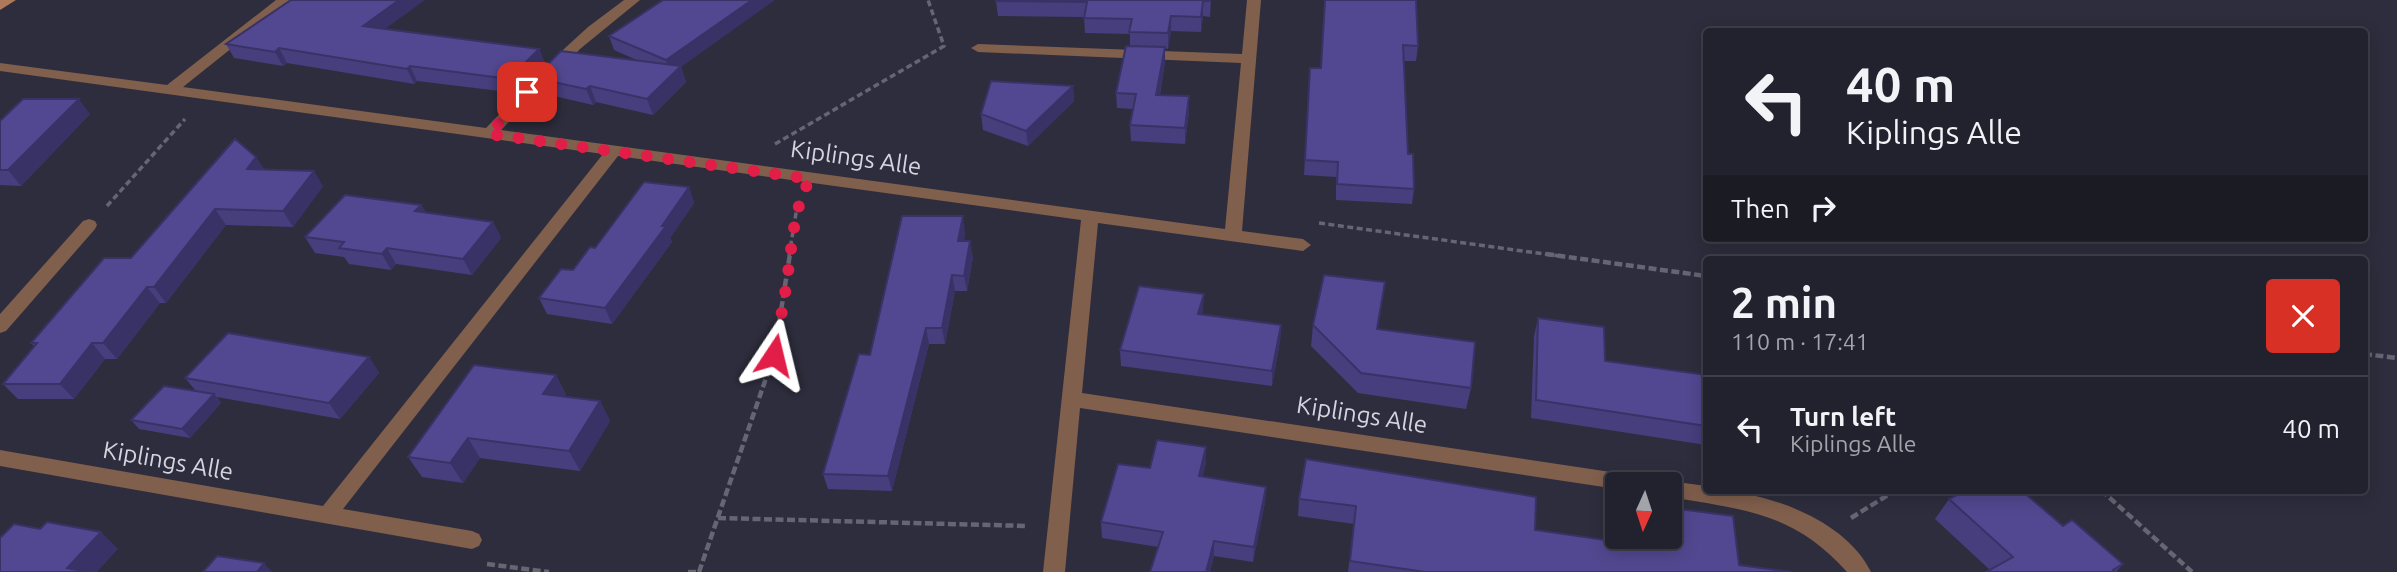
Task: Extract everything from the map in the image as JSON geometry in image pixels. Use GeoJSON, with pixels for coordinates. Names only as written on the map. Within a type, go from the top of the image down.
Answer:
{"type":"FeatureCollection","features":[{"type":"Feature","properties":{"kind":"street"},"geometry":{"type":"LineString","coordinates":[[0,6],[9,0]]}},
{"type":"Feature","properties":{"kind":"street"},"geometry":{"type":"LineString","coordinates":[[170,90],[285,0]]}},
{"type":"Feature","properties":{"kind":"street"},"geometry":{"type":"LineString","coordinates":[[489,134],[581,39],[600,22],[633,0]]}},
{"type":"Feature","properties":{"kind":"street"},"geometry":{"type":"LineString","coordinates":[[1233,236],[1254,0]]}},
{"type":"Feature","properties":{"kind":"street"},"geometry":{"type":"LineString","coordinates":[[978,48],[1247,59]]}},
{"type":"Feature","properties":{"kind":"street","name":"Kiplings Alle"},"geometry":{"type":"LineString","coordinates":[[0,67],[1303,245]]}},
{"type":"Feature","properties":{"kind":"street"},"geometry":{"type":"LineString","coordinates":[[327,514],[614,151]]}},
{"type":"Feature","properties":{"kind":"street"},"geometry":{"type":"LineString","coordinates":[[1054,572],[1090,216]]}},
{"type":"Feature","properties":{"kind":"street"},"geometry":{"type":"LineString","coordinates":[[0,326],[89,225]]}},
{"type":"Feature","properties":{"kind":"street","name":"Kiplings Alle"},"geometry":{"type":"LineString","coordinates":[[1072,399],[1605,479]]}},
{"type":"Feature","properties":{"kind":"street","name":"Kiplings Alle"},"geometry":{"type":"LineString","coordinates":[[0,458],[472,540]]}},
{"type":"Feature","properties":{"kind":"street"},"geometry":{"type":"LineString","coordinates":[[1682,491],[1703,494]]}},
{"type":"Feature","properties":{"kind":"street"},"geometry":{"type":"LineString","coordinates":[[1703,494],[1777,510],[1824,536],[1860,572]]}},
{"type":"Feature","properties":{"kind":"path"},"geometry":{"type":"LineString","coordinates":[[765,150],[944,46],[928,0]]}},
{"type":"Feature","properties":{"kind":"path"},"geometry":{"type":"LineString","coordinates":[[89,225],[207,96]]}},
{"type":"Feature","properties":{"kind":"path"},"geometry":{"type":"LineString","coordinates":[[688,572],[699,572],[774,355],[788,278],[792,226],[798,201],[810,179]]}},
{"type":"Feature","properties":{"kind":"path"},"geometry":{"type":"LineString","coordinates":[[2368,354],[2397,358]]}},
{"type":"Feature","properties":{"kind":"path"},"geometry":{"type":"LineString","coordinates":[[1824,536],[1890,494]]}},
{"type":"Feature","properties":{"kind":"path"},"geometry":{"type":"LineString","coordinates":[[2105,494],[2192,572]]}},
{"type":"Feature","properties":{"kind":"path"},"geometry":{"type":"LineString","coordinates":[[718,518],[1059,527]]}},
{"type":"Feature","properties":{"kind":"path"},"geometry":{"type":"LineString","coordinates":[[472,540],[480,564],[549,572]]}},
{"type":"Feature","properties":{"kind":"building"},"geometry":{"type":"Polygon","coordinates":[[[291,0],[399,0],[363,26],[539,49],[509,79],[410,66],[407,69],[279,48],[275,52],[226,44],[291,0]]]}},
{"type":"Feature","properties":{"kind":"building"},"geometry":{"type":"Polygon","coordinates":[[[663,0],[752,0],[666,60],[609,36],[663,0]]]}},
{"type":"Feature","properties":{"kind":"building"},"geometry":{"type":"Polygon","coordinates":[[[996,0],[1210,1],[1203,1],[1201,17],[1171,16],[1168,33],[1129,32],[1132,19],[1084,18],[1087,2],[996,0]]]}},
{"type":"Feature","properties":{"kind":"building"},"geometry":{"type":"Polygon","coordinates":[[[1325,0],[1416,0],[1418,46],[1403,45],[1408,154],[1413,154],[1414,189],[1337,184],[1338,162],[1305,160],[1310,68],[1321,68],[1325,0]]]}},
{"type":"Feature","properties":{"kind":"building"},"geometry":{"type":"Polygon","coordinates":[[[1126,46],[1165,47],[1156,95],[1189,96],[1185,128],[1130,125],[1136,94],[1116,93],[1126,46]]]}},
{"type":"Feature","properties":{"kind":"building"},"geometry":{"type":"Polygon","coordinates":[[[561,51],[681,66],[647,99],[590,86],[586,89],[534,78],[561,51]]]}},
{"type":"Feature","properties":{"kind":"building"},"geometry":{"type":"Polygon","coordinates":[[[991,81],[1073,86],[1026,131],[981,114],[991,81]]]}},
{"type":"Feature","properties":{"kind":"building"},"geometry":{"type":"Polygon","coordinates":[[[23,99],[79,99],[8,170],[0,170],[0,121],[23,99]]]}},
{"type":"Feature","properties":{"kind":"building"},"geometry":{"type":"Polygon","coordinates":[[[235,139],[256,157],[247,169],[314,171],[283,211],[215,209],[154,287],[147,287],[103,343],[92,343],[60,384],[3,384],[37,343],[31,343],[104,258],[131,258],[235,139]]]}},
{"type":"Feature","properties":{"kind":"building"},"geometry":{"type":"Polygon","coordinates":[[[644,182],[689,187],[662,226],[666,226],[605,308],[539,298],[561,269],[573,270],[590,247],[595,248],[644,182]]]}},
{"type":"Feature","properties":{"kind":"building"},"geometry":{"type":"Polygon","coordinates":[[[345,195],[421,205],[415,211],[493,222],[463,259],[387,248],[382,254],[339,248],[344,242],[305,237],[345,195]]]}},
{"type":"Feature","properties":{"kind":"building"},"geometry":{"type":"Polygon","coordinates":[[[902,216],[963,216],[958,241],[970,241],[964,276],[952,275],[942,328],[926,328],[888,476],[823,474],[859,354],[870,355],[902,216]]]}},
{"type":"Feature","properties":{"kind":"building"},"geometry":{"type":"Polygon","coordinates":[[[1324,275],[1385,282],[1377,329],[1475,342],[1471,388],[1361,373],[1313,325],[1324,275]]]}},
{"type":"Feature","properties":{"kind":"building"},"geometry":{"type":"Polygon","coordinates":[[[1139,286],[1204,294],[1198,314],[1281,325],[1272,371],[1120,350],[1139,286]]]}},
{"type":"Feature","properties":{"kind":"building"},"geometry":{"type":"Polygon","coordinates":[[[1538,318],[1604,327],[1605,361],[1703,375],[1703,426],[1536,400],[1538,318]]]}},
{"type":"Feature","properties":{"kind":"building"},"geometry":{"type":"Polygon","coordinates":[[[228,333],[369,357],[329,403],[185,378],[228,333]]]}},
{"type":"Feature","properties":{"kind":"building"},"geometry":{"type":"Polygon","coordinates":[[[474,365],[556,375],[543,394],[600,401],[569,451],[468,438],[450,463],[408,457],[474,365]]]}},
{"type":"Feature","properties":{"kind":"building"},"geometry":{"type":"Polygon","coordinates":[[[164,386],[214,394],[182,429],[131,420],[164,386]]]}},
{"type":"Feature","properties":{"kind":"building"},"geometry":{"type":"Polygon","coordinates":[[[1157,440],[1206,447],[1199,476],[1266,487],[1254,547],[1214,541],[1206,572],[1150,572],[1163,532],[1101,522],[1118,464],[1150,468],[1157,440]]]}},
{"type":"Feature","properties":{"kind":"building"},"geometry":{"type":"Polygon","coordinates":[[[1306,459],[1536,497],[1535,530],[1605,540],[1605,550],[1682,550],[1682,509],[1733,516],[1739,565],[1791,572],[1425,572],[1350,561],[1356,506],[1299,499],[1306,459]]]}},
{"type":"Feature","properties":{"kind":"building"},"geometry":{"type":"Polygon","coordinates":[[[1958,494],[2026,494],[2063,526],[2072,520],[2123,564],[2113,570],[2115,572],[1986,572],[2013,557],[1949,499],[1958,494]]]}},
{"type":"Feature","properties":{"kind":"building"},"geometry":{"type":"Polygon","coordinates":[[[47,522],[101,532],[67,568],[88,572],[0,572],[0,538],[14,524],[40,529],[47,522]]]}},
{"type":"Feature","properties":{"kind":"building"},"geometry":{"type":"Polygon","coordinates":[[[217,556],[264,563],[257,572],[203,572],[217,556]]]}},
{"type":"Feature","properties":{"kind":"route"},"geometry":{"type":"LineString","coordinates":[[527,92],[489,134],[810,179],[798,201],[792,226],[788,278],[774,355]]}}]}
